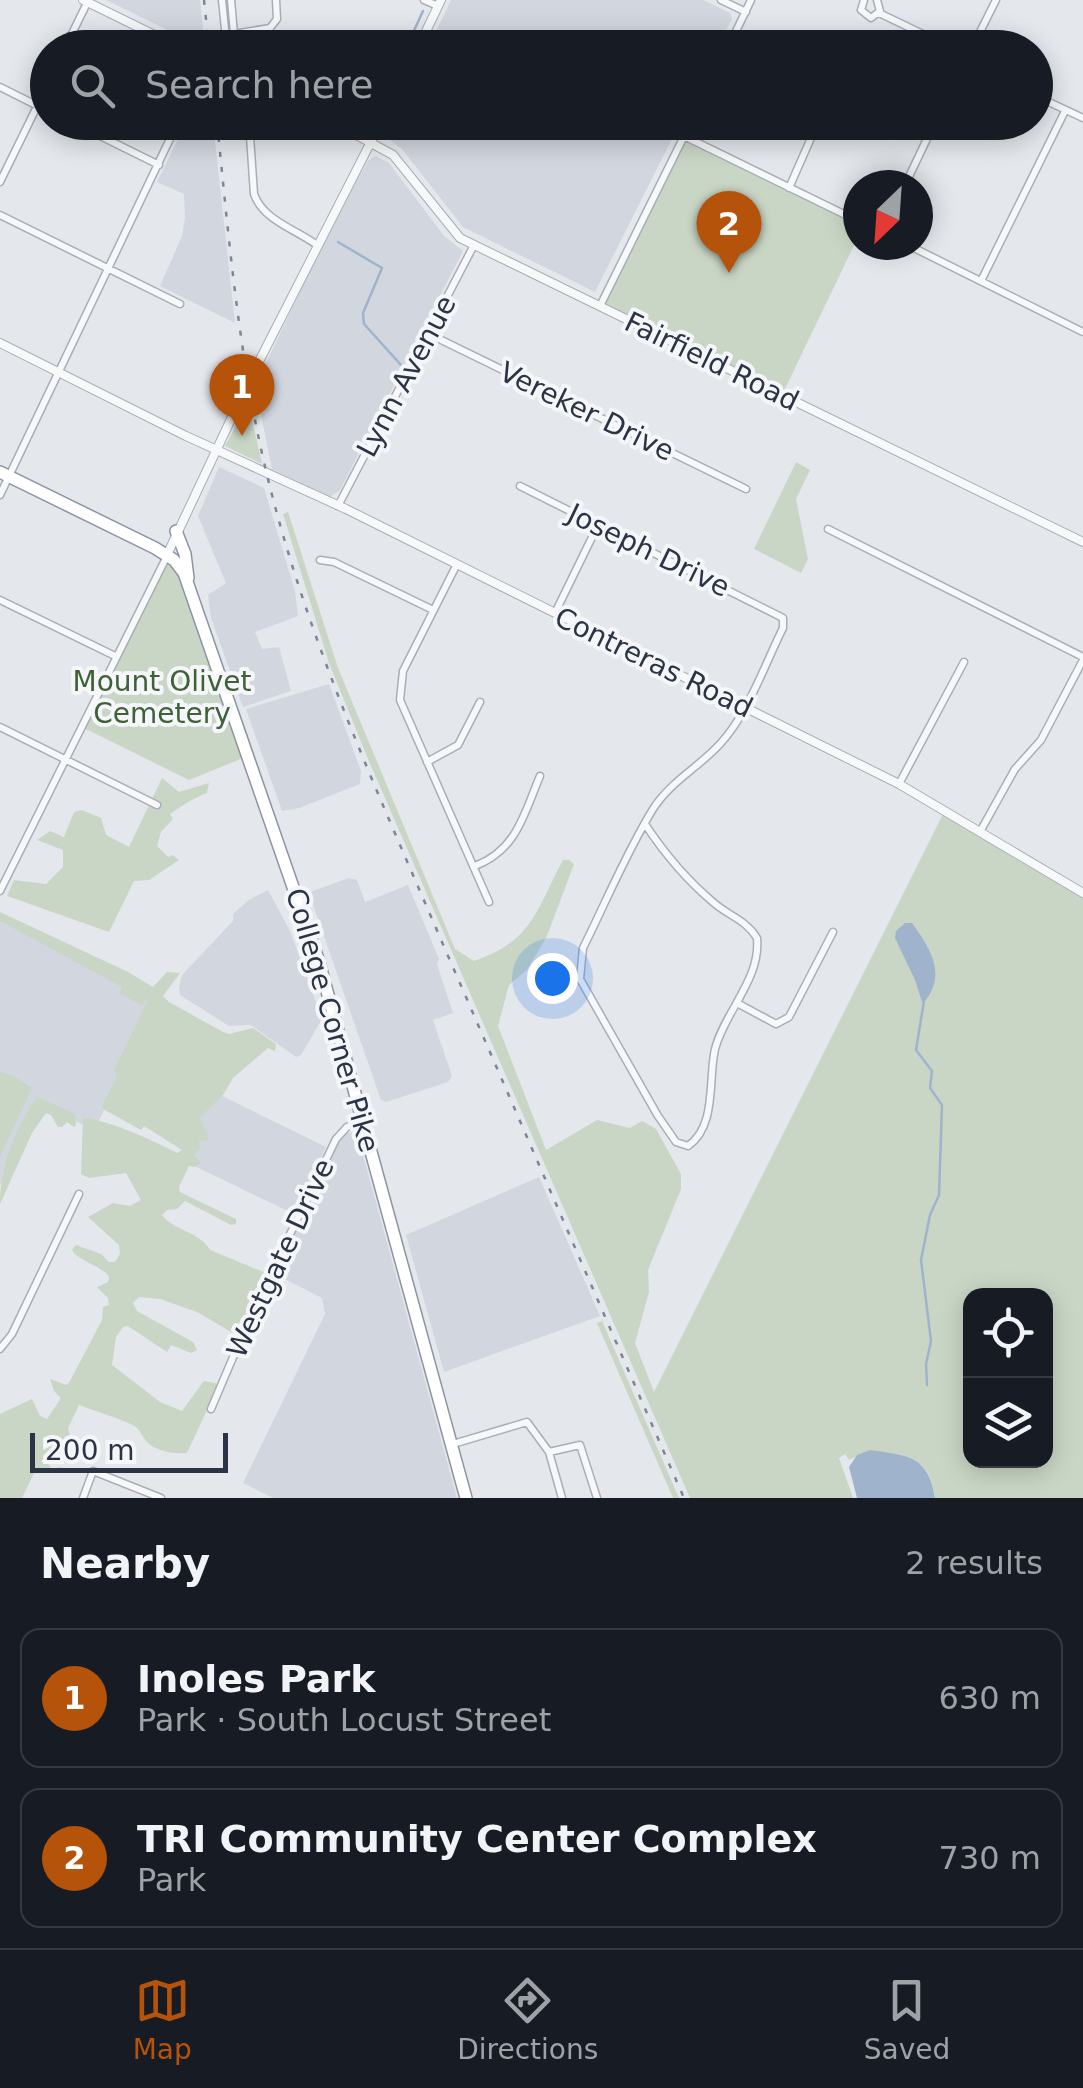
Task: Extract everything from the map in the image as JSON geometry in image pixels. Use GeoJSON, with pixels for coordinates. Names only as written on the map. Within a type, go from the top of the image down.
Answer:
{"type":"FeatureCollection","features":[{"type":"Feature","properties":{"kind":"highway"},"geometry":{"type":"LineString","coordinates":[[4,474],[168,555]]}},
{"type":"Feature","properties":{"kind":"highway"},"geometry":{"type":"LineString","coordinates":[[176,531],[185,554],[188,582]]}},
{"type":"Feature","properties":{"kind":"highway","name":"College Corner Pike"},"geometry":{"type":"LineString","coordinates":[[168,555],[188,582],[290,874],[364,1120],[466,1498]]}},
{"type":"Feature","properties":{"kind":"street"},"geometry":{"type":"LineString","coordinates":[[222,0],[225,30]]}},
{"type":"Feature","properties":{"kind":"street"},"geometry":{"type":"LineString","coordinates":[[231,0],[234,30]]}},
{"type":"Feature","properties":{"kind":"street"},"geometry":{"type":"LineString","coordinates":[[258,30],[270,28],[277,19],[276,0]]}},
{"type":"Feature","properties":{"kind":"street"},"geometry":{"type":"LineString","coordinates":[[424,0],[440,3],[427,30]]}},
{"type":"Feature","properties":{"kind":"street"},"geometry":{"type":"LineString","coordinates":[[721,0],[746,12]]}},
{"type":"Feature","properties":{"kind":"street"},"geometry":{"type":"LineString","coordinates":[[737,30],[752,0]]}},
{"type":"Feature","properties":{"kind":"street"},"geometry":{"type":"LineString","coordinates":[[852,0],[863,2],[862,14],[867,18],[879,13],[914,30]]}},
{"type":"Feature","properties":{"kind":"street"},"geometry":{"type":"LineString","coordinates":[[877,0],[879,13]]}},
{"type":"Feature","properties":{"kind":"street"},"geometry":{"type":"LineString","coordinates":[[981,30],[996,0]]}},
{"type":"Feature","properties":{"kind":"street"},"geometry":{"type":"LineString","coordinates":[[73,30],[86,1],[145,30]]}},
{"type":"Feature","properties":{"kind":"street"},"geometry":{"type":"LineString","coordinates":[[0,87],[30,102]]}},
{"type":"Feature","properties":{"kind":"street"},"geometry":{"type":"LineString","coordinates":[[1053,104],[1083,118]]}},
{"type":"Feature","properties":{"kind":"street"},"geometry":{"type":"LineString","coordinates":[[1053,137],[1066,111]]}},
{"type":"Feature","properties":{"kind":"street"},"geometry":{"type":"LineString","coordinates":[[0,182],[30,120]]}},
{"type":"Feature","properties":{"kind":"street"},"geometry":{"type":"LineString","coordinates":[[108,140],[158,165]]}},
{"type":"Feature","properties":{"kind":"street"},"geometry":{"type":"LineString","coordinates":[[0,495],[4,474],[59,373],[170,140]]}},
{"type":"Feature","properties":{"kind":"street"},"geometry":{"type":"LineString","coordinates":[[250,140],[257,204],[316,245]]}},
{"type":"Feature","properties":{"kind":"street"},"geometry":{"type":"LineString","coordinates":[[600,306],[682,140]]}},
{"type":"Feature","properties":{"kind":"street"},"geometry":{"type":"LineString","coordinates":[[692,140],[843,214]]}},
{"type":"Feature","properties":{"kind":"street"},"geometry":{"type":"LineString","coordinates":[[789,188],[810,140]]}},
{"type":"Feature","properties":{"kind":"street"},"geometry":{"type":"LineString","coordinates":[[911,170],[926,140]]}},
{"type":"Feature","properties":{"kind":"street"},"geometry":{"type":"LineString","coordinates":[[981,281],[1052,140]]}},
{"type":"Feature","properties":{"kind":"street"},"geometry":{"type":"LineString","coordinates":[[0,891],[168,555],[176,531],[316,245],[371,141]]}},
{"type":"Feature","properties":{"kind":"street","name":"Fairfield Road"},"geometry":{"type":"LineString","coordinates":[[371,141],[393,156],[448,227],[474,245],[1083,542]]}},
{"type":"Feature","properties":{"kind":"street"},"geometry":{"type":"LineString","coordinates":[[0,216],[180,304]]}},
{"type":"Feature","properties":{"kind":"street","name":"Lynn Avenue"},"geometry":{"type":"LineString","coordinates":[[338,506],[474,245]]}},
{"type":"Feature","properties":{"kind":"street"},"geometry":{"type":"LineString","coordinates":[[933,257],[1083,332]]}},
{"type":"Feature","properties":{"kind":"street","name":"Vereker Drive"},"geometry":{"type":"LineString","coordinates":[[429,334],[746,489]]}},
{"type":"Feature","properties":{"kind":"street","name":"Contreras Road"},"geometry":{"type":"LineString","coordinates":[[0,344],[458,564],[899,784],[1083,893]]}},
{"type":"Feature","properties":{"kind":"street","name":"Joseph Drive"},"geometry":{"type":"LineString","coordinates":[[520,486],[783,618],[783,628],[744,707]]}},
{"type":"Feature","properties":{"kind":"street"},"geometry":{"type":"LineString","coordinates":[[555,613],[598,525]]}},
{"type":"Feature","properties":{"kind":"street"},"geometry":{"type":"LineString","coordinates":[[828,529],[1083,658],[1041,740],[1016,769],[981,830]]}},
{"type":"Feature","properties":{"kind":"street"},"geometry":{"type":"LineString","coordinates":[[320,560],[334,562],[433,610]]}},
{"type":"Feature","properties":{"kind":"street"},"geometry":{"type":"LineString","coordinates":[[458,564],[404,671],[399,690],[403,711],[489,902]]}},
{"type":"Feature","properties":{"kind":"street"},"geometry":{"type":"LineString","coordinates":[[0,600],[115,656]]}},
{"type":"Feature","properties":{"kind":"street"},"geometry":{"type":"LineString","coordinates":[[899,784],[964,662]]}},
{"type":"Feature","properties":{"kind":"street"},"geometry":{"type":"LineString","coordinates":[[427,762],[458,744],[480,702]]}},
{"type":"Feature","properties":{"kind":"street"},"geometry":{"type":"LineString","coordinates":[[645,824],[660,848],[712,901],[743,922],[757,938],[756,962],[716,1048],[706,1118],[694,1142],[683,1146],[676,1142],[642,1090],[578,971],[583,948],[645,824],[668,789],[705,760],[736,724],[744,707]]}},
{"type":"Feature","properties":{"kind":"street"},"geometry":{"type":"LineString","coordinates":[[0,728],[157,805]]}},
{"type":"Feature","properties":{"kind":"street"},"geometry":{"type":"LineString","coordinates":[[475,866],[503,851],[513,838],[540,776]]}},
{"type":"Feature","properties":{"kind":"street"},"geometry":{"type":"LineString","coordinates":[[737,1004],[776,1024],[782,1023],[833,932]]}},
{"type":"Feature","properties":{"kind":"street","name":"Westgate Drive"},"geometry":{"type":"LineString","coordinates":[[210,1410],[336,1139],[346,1127],[364,1120]]}},
{"type":"Feature","properties":{"kind":"street"},"geometry":{"type":"LineString","coordinates":[[0,1349],[12,1334],[79,1194]]}},
{"type":"Feature","properties":{"kind":"street"},"geometry":{"type":"LineString","coordinates":[[452,1444],[528,1422],[549,1452],[562,1498]]}},
{"type":"Feature","properties":{"kind":"street"},"geometry":{"type":"LineString","coordinates":[[549,1452],[580,1445],[597,1498]]}},
{"type":"Feature","properties":{"kind":"street"},"geometry":{"type":"LineString","coordinates":[[83,1498],[93,1472],[162,1498]]}},
{"type":"Feature","properties":{"kind":"shaded area"},"geometry":{"type":"Polygon","coordinates":[[[106,0],[200,0],[203,30],[167,30],[106,0]]]}},
{"type":"Feature","properties":{"kind":"shaded area"},"geometry":{"type":"Polygon","coordinates":[[[451,0],[703,0],[730,13],[732,19],[726,30],[437,30],[451,0]]]}},
{"type":"Feature","properties":{"kind":"shaded area"},"geometry":{"type":"Polygon","coordinates":[[[178,140],[215,140],[235,323],[160,286],[182,236],[185,218],[184,194],[157,182],[178,140]]]}},
{"type":"Feature","properties":{"kind":"shaded area"},"geometry":{"type":"Polygon","coordinates":[[[389,140],[671,140],[595,292],[463,227],[402,149],[389,140]]]}},
{"type":"Feature","properties":{"kind":"shaded area"},"geometry":{"type":"Polygon","coordinates":[[[375,156],[389,163],[444,236],[463,251],[340,490],[330,497],[272,469],[255,386],[334,220],[368,161],[375,156]]]}},
{"type":"Feature","properties":{"kind":"shaded area"},"geometry":{"type":"Polygon","coordinates":[[[219,467],[264,488],[295,591],[298,616],[255,632],[262,649],[279,647],[291,691],[243,707],[211,618],[208,595],[226,583],[198,516],[219,467]]]}},
{"type":"Feature","properties":{"kind":"shaded area"},"geometry":{"type":"Polygon","coordinates":[[[329,684],[361,771],[360,784],[282,811],[246,709],[329,684]]]}},
{"type":"Feature","properties":{"kind":"shaded area"},"geometry":{"type":"Polygon","coordinates":[[[349,878],[357,880],[365,902],[408,885],[439,959],[437,964],[453,1013],[433,1020],[452,1076],[448,1082],[386,1102],[381,1100],[310,896],[310,892],[349,878]]]}},
{"type":"Feature","properties":{"kind":"shaded area"},"geometry":{"type":"Polygon","coordinates":[[[268,890],[290,931],[322,1019],[296,1057],[251,1025],[229,1026],[180,995],[182,975],[233,921],[233,914],[268,890]]]}},
{"type":"Feature","properties":{"kind":"shaded area"},"geometry":{"type":"Polygon","coordinates":[[[0,916],[161,996],[94,1130],[38,1104],[0,1185],[0,916]]]}},
{"type":"Feature","properties":{"kind":"shaded area"},"geometry":{"type":"Polygon","coordinates":[[[212,1091],[326,1147],[294,1214],[180,1159],[212,1091]]]}},
{"type":"Feature","properties":{"kind":"shaded area"},"geometry":{"type":"Polygon","coordinates":[[[355,1131],[457,1498],[273,1498],[243,1483],[325,1314],[322,1298],[273,1273],[331,1155],[344,1135],[355,1131]]]}},
{"type":"Feature","properties":{"kind":"shaded area"},"geometry":{"type":"Polygon","coordinates":[[[539,1177],[600,1316],[444,1372],[406,1235],[539,1177]]]}},
{"type":"Feature","properties":{"kind":"green space"},"geometry":{"type":"Polygon","coordinates":[[[682,140],[692,140],[843,214],[843,260],[847,260],[782,395],[600,306],[682,140]]]}},
{"type":"Feature","properties":{"kind":"green space"},"geometry":{"type":"Polygon","coordinates":[[[248,403],[262,463],[225,446],[248,403]]]}},
{"type":"Feature","properties":{"kind":"green space"},"geometry":{"type":"Polygon","coordinates":[[[796,462],[810,470],[796,499],[808,559],[801,573],[754,549],[796,462]]]}},
{"type":"Feature","properties":{"kind":"green space"},"geometry":{"type":"Polygon","coordinates":[[[288,512],[338,668],[455,949],[474,961],[508,944],[530,923],[563,860],[574,864],[547,936],[527,970],[509,985],[498,1026],[546,1150],[597,1120],[630,1128],[642,1121],[656,1129],[681,1174],[681,1189],[648,1270],[649,1292],[635,1343],[654,1392],[944,812],[1083,897],[1083,1498],[935,1498],[929,1476],[919,1463],[893,1456],[869,1455],[849,1460],[845,1454],[839,1458],[853,1498],[690,1498],[329,663],[283,514],[288,512]]]}},
{"type":"Feature","properties":{"kind":"green space","name":"Mount Olivet Cemetery"},"geometry":{"type":"Polygon","coordinates":[[[167,555],[174,560],[248,756],[189,780],[80,726],[167,555]]]}},
{"type":"Feature","properties":{"kind":"green space"},"geometry":{"type":"Polygon","coordinates":[[[162,778],[179,792],[209,783],[207,793],[170,814],[173,819],[161,832],[157,846],[168,857],[173,855],[179,860],[149,880],[134,881],[109,932],[7,896],[14,880],[46,884],[63,867],[63,850],[37,840],[50,831],[64,837],[74,812],[82,810],[101,818],[106,835],[129,847],[162,778]]]}},
{"type":"Feature","properties":{"kind":"green space"},"geometry":{"type":"Polygon","coordinates":[[[0,912],[153,987],[167,972],[180,973],[163,996],[169,1002],[223,1032],[253,1028],[276,1044],[275,1051],[268,1048],[233,1078],[223,1095],[199,1118],[209,1137],[207,1141],[199,1140],[200,1149],[194,1155],[201,1163],[189,1166],[179,1187],[180,1192],[236,1219],[236,1224],[185,1201],[162,1215],[210,1250],[266,1273],[238,1336],[197,1312],[160,1299],[139,1297],[133,1303],[137,1311],[193,1342],[197,1350],[191,1353],[171,1345],[167,1352],[128,1326],[116,1337],[112,1365],[160,1402],[182,1411],[204,1381],[219,1384],[187,1453],[157,1448],[133,1425],[79,1405],[68,1428],[71,1439],[67,1456],[50,1458],[48,1464],[52,1469],[65,1470],[34,1473],[22,1498],[0,1498],[0,1414],[32,1399],[40,1416],[47,1419],[61,1398],[50,1379],[69,1383],[102,1320],[103,1307],[109,1305],[108,1298],[97,1287],[108,1282],[109,1276],[72,1250],[76,1245],[115,1262],[120,1254],[119,1245],[88,1217],[113,1203],[130,1206],[141,1200],[126,1173],[89,1178],[81,1174],[83,1118],[145,1137],[177,1153],[182,1150],[102,1105],[117,1077],[114,1070],[146,999],[142,1005],[120,994],[122,987],[0,921],[0,912]]]}},
{"type":"Feature","properties":{"kind":"green space"},"geometry":{"type":"Polygon","coordinates":[[[0,1072],[32,1088],[0,1157],[0,1072]]]}},
{"type":"Feature","properties":{"kind":"green space"},"geometry":{"type":"Polygon","coordinates":[[[37,1097],[75,1114],[76,1125],[67,1122],[58,1127],[46,1113],[32,1133],[0,1204],[10,1148],[37,1097]]]}},
{"type":"Feature","properties":{"kind":"green space"},"geometry":{"type":"Polygon","coordinates":[[[602,1321],[679,1498],[673,1498],[597,1323],[602,1321]]]}},
{"type":"Feature","properties":{"kind":"water"},"geometry":{"type":"Polygon","coordinates":[[[905,923],[912,923],[934,961],[935,981],[922,1002],[895,938],[896,931],[905,923]]]}},
{"type":"Feature","properties":{"kind":"water"},"geometry":{"type":"Polygon","coordinates":[[[870,1450],[906,1456],[922,1465],[935,1498],[857,1498],[849,1467],[857,1455],[870,1450]]]}},
{"type":"Feature","properties":{"kind":"waterway"},"geometry":{"type":"LineString","coordinates":[[414,30],[423,11]]}},
{"type":"Feature","properties":{"kind":"waterway"},"geometry":{"type":"LineString","coordinates":[[338,242],[382,268],[363,313],[364,324],[401,365]]}},
{"type":"Feature","properties":{"kind":"waterway"},"geometry":{"type":"LineString","coordinates":[[924,1001],[916,1050],[932,1071],[930,1088],[942,1105],[939,1195],[930,1215],[921,1260],[931,1341],[927,1385]]}},
{"type":"Feature","properties":{"kind":"railway"},"geometry":{"type":"LineString","coordinates":[[204,0],[207,30]]}},
{"type":"Feature","properties":{"kind":"railway"},"geometry":{"type":"LineString","coordinates":[[219,140],[249,388],[267,475],[302,597],[370,774],[684,1498]]}},
{"type":"Feature","properties":{"kind":"place","name":"TRI Community Center Complex"},"geometry":{"type":"Point","coordinates":[729,273]}},
{"type":"Feature","properties":{"kind":"place","name":"Inoles Park"},"geometry":{"type":"Point","coordinates":[242,436]}}]}
